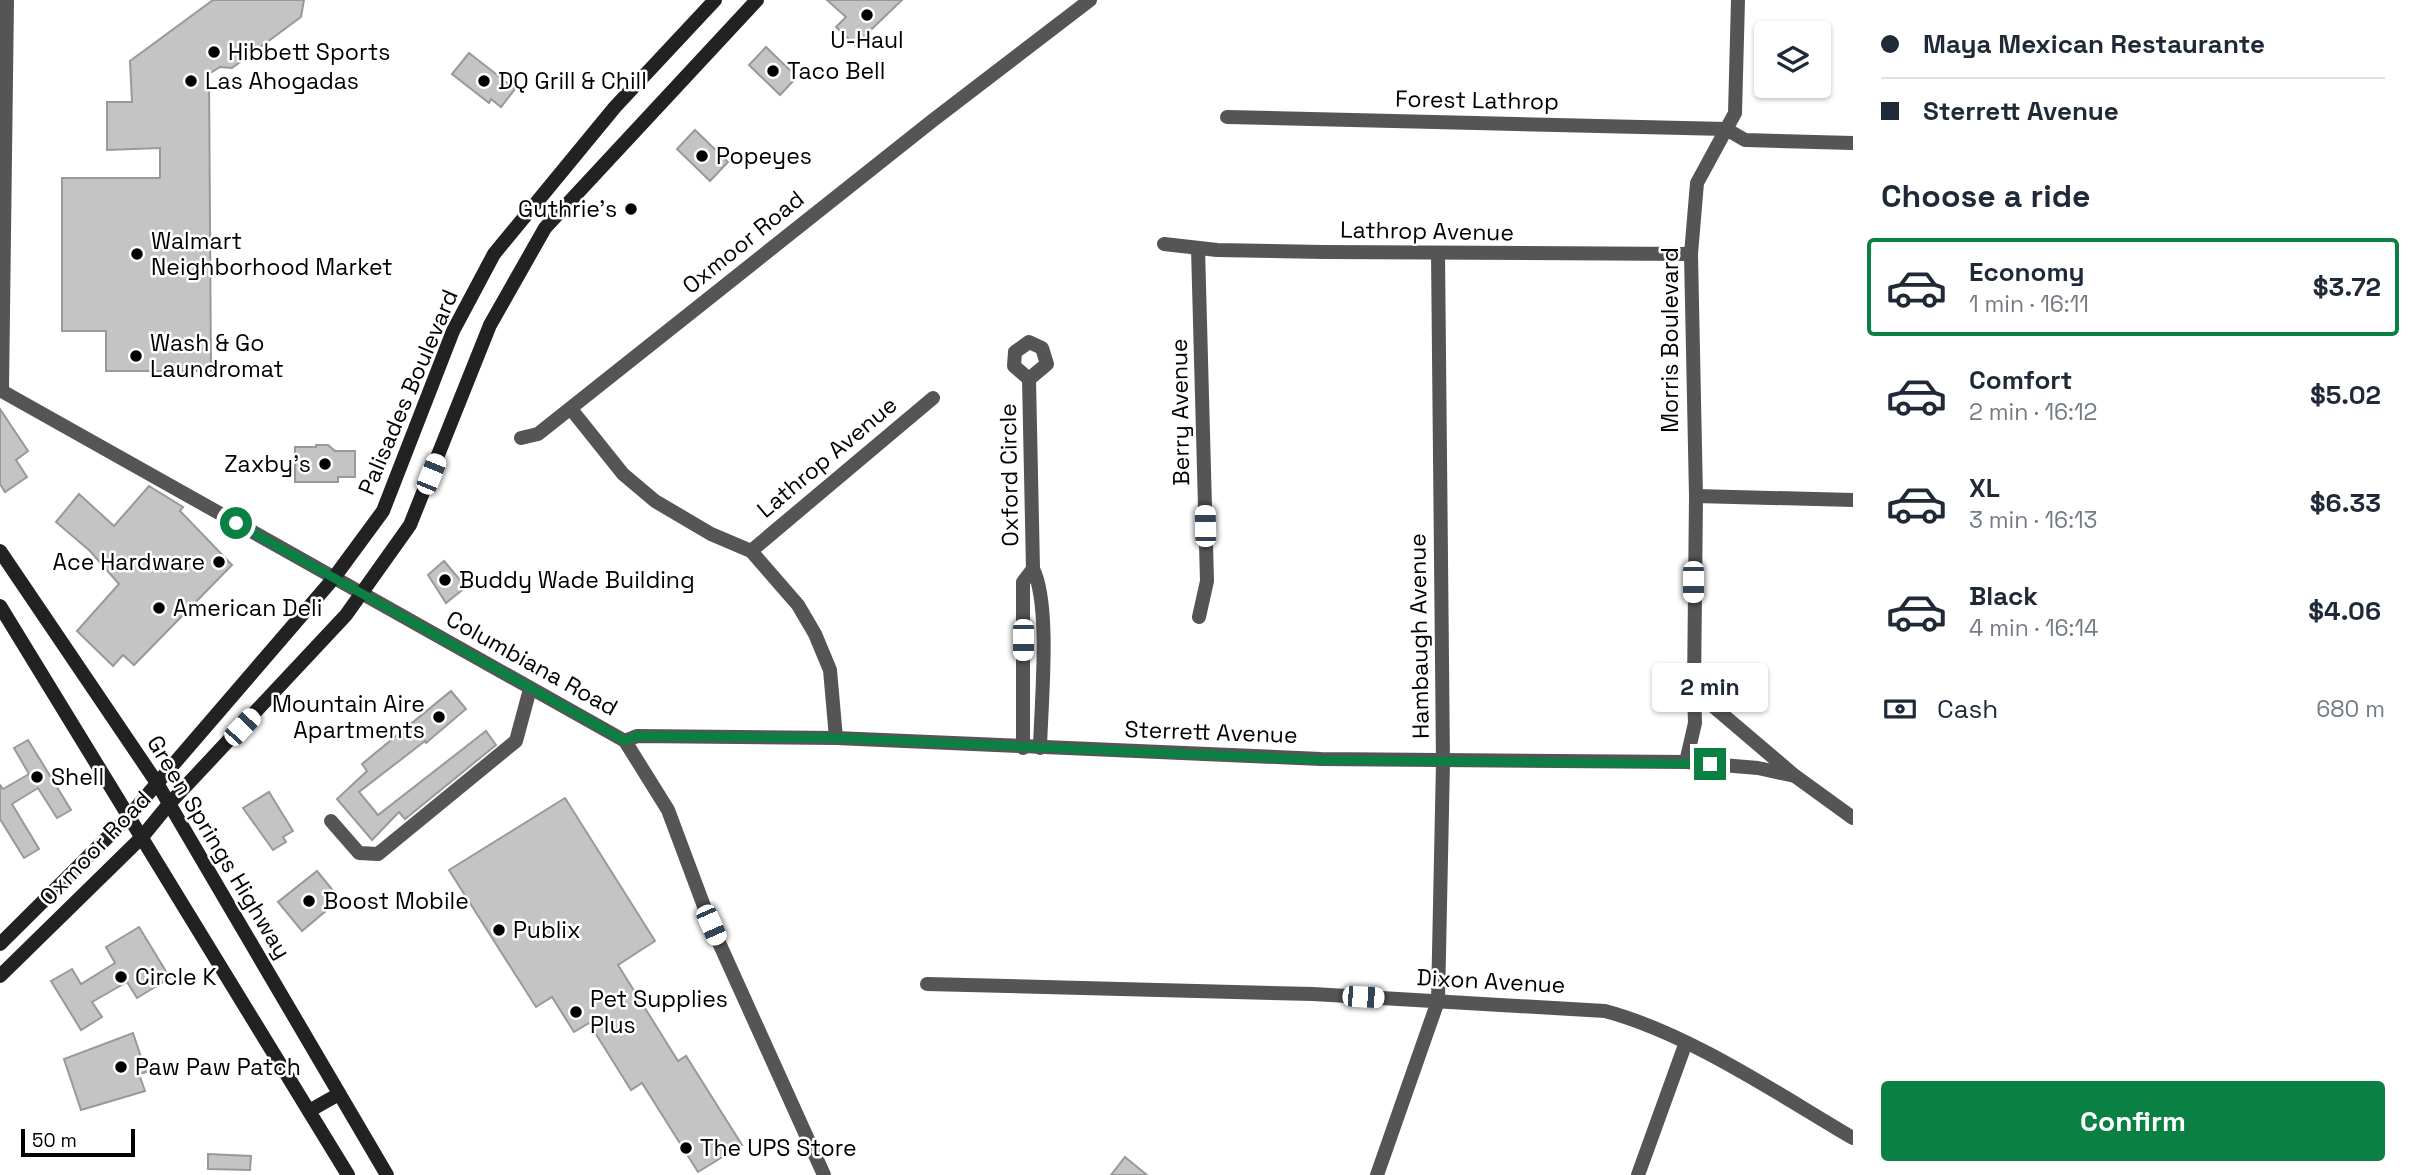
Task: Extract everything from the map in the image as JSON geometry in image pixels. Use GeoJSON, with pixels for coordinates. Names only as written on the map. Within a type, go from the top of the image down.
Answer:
{"type":"FeatureCollection","features":[{"type":"Feature","properties":{"kind":"main road","name":"Palisades Boulevard"},"geometry":{"type":"LineString","coordinates":[[333,579],[383,511],[453,331],[494,254],[615,107],[715,0]]}},
{"type":"Feature","properties":{"kind":"main road","name":"Oxmoor Road"},"geometry":{"type":"LineString","coordinates":[[0,976],[142,837],[169,804],[362,595],[410,525],[490,325],[545,228],[757,0]]}},
{"type":"Feature","properties":{"kind":"main road","name":"Green Springs Highway"},"geometry":{"type":"LineString","coordinates":[[0,551],[157,783],[387,1175]]}},
{"type":"Feature","properties":{"kind":"main road","name":"Oxmoor Road"},"geometry":{"type":"LineString","coordinates":[[0,944],[129,816],[333,579]]}},
{"type":"Feature","properties":{"kind":"main road"},"geometry":{"type":"LineString","coordinates":[[0,606],[348,1175]]}},
{"type":"Feature","properties":{"kind":"main road"},"geometry":{"type":"LineString","coordinates":[[309,1111],[339,1094]]}},
{"type":"Feature","properties":{"kind":"street"},"geometry":{"type":"LineString","coordinates":[[1,391],[6,0]]}},
{"type":"Feature","properties":{"kind":"street","name":"Oxmoor Road"},"geometry":{"type":"LineString","coordinates":[[521,438],[538,435],[911,138],[1090,0]]}},
{"type":"Feature","properties":{"kind":"street","name":"Morris Boulevard"},"geometry":{"type":"LineString","coordinates":[[1686,762],[1695,723],[1696,496],[1691,254],[1698,183],[1735,113],[1738,0]]}},
{"type":"Feature","properties":{"kind":"street","name":"Forest Lathrop"},"geometry":{"type":"LineString","coordinates":[[1227,117],[1726,129],[1745,140],[1853,143]]}},
{"type":"Feature","properties":{"kind":"street","name":"Lathrop Avenue"},"geometry":{"type":"LineString","coordinates":[[1164,244],[1198,248],[1438,253],[1691,254]]}},
{"type":"Feature","properties":{"kind":"street","name":"Berry Avenue"},"geometry":{"type":"LineString","coordinates":[[1198,248],[1207,581],[1199,617]]}},
{"type":"Feature","properties":{"kind":"street","name":"Hambaugh Avenue"},"geometry":{"type":"LineString","coordinates":[[1377,1175],[1438,1001],[1443,762],[1438,253]]}},
{"type":"Feature","properties":{"kind":"street","name":"Oxford Circle"},"geometry":{"type":"LineString","coordinates":[[1029,379],[1033,569],[1040,583],[1042,641],[1040,748]]}},
{"type":"Feature","properties":{"kind":"street","name":"Columbiana Road"},"geometry":{"type":"LineString","coordinates":[[1,391],[625,741],[668,810],[711,925],[824,1175]]}},
{"type":"Feature","properties":{"kind":"street","name":"Lathrop Avenue"},"geometry":{"type":"LineString","coordinates":[[751,551],[933,397]]}},
{"type":"Feature","properties":{"kind":"street"},"geometry":{"type":"LineString","coordinates":[[571,409],[623,474],[655,500],[711,534],[751,551],[798,605],[815,634],[830,670],[836,738]]}},
{"type":"Feature","properties":{"kind":"street"},"geometry":{"type":"LineString","coordinates":[[1696,496],[1853,500]]}},
{"type":"Feature","properties":{"kind":"street","name":"Oxford Circle"},"geometry":{"type":"LineString","coordinates":[[1023,748],[1023,582],[1033,569]]}},
{"type":"Feature","properties":{"kind":"street"},"geometry":{"type":"LineString","coordinates":[[1023,640],[1042,641]]}},
{"type":"Feature","properties":{"kind":"street"},"geometry":{"type":"LineString","coordinates":[[331,821],[359,853],[378,854],[516,741],[530,689]]}},
{"type":"Feature","properties":{"kind":"street"},"geometry":{"type":"LineString","coordinates":[[1694,690],[1795,776],[1853,818]]}},
{"type":"Feature","properties":{"kind":"street","name":"Sterrett Avenue"},"geometry":{"type":"LineString","coordinates":[[625,741],[636,736],[836,738],[1023,748],[1443,762],[1686,762],[1758,768],[1795,776]]}},
{"type":"Feature","properties":{"kind":"street","name":"Dixon Avenue"},"geometry":{"type":"LineString","coordinates":[[927,984],[1313,994],[1605,1011],[1637,1019],[1853,1138]]}},
{"type":"Feature","properties":{"kind":"street"},"geometry":{"type":"LineString","coordinates":[[1638,1175],[1685,1045]]}},
{"type":"Feature","properties":{"kind":"building"},"geometry":{"type":"Polygon","coordinates":[[[213,0],[304,0],[301,17],[232,68],[220,67],[209,74],[211,371],[106,371],[106,331],[62,331],[62,178],[160,178],[160,148],[107,150],[107,102],[132,102],[130,61],[213,0]]]}},
{"type":"Feature","properties":{"kind":"building","name":"U-Haul"},"geometry":{"type":"Polygon","coordinates":[[[827,0],[902,0],[855,45],[836,27],[846,17],[827,0]]]}},
{"type":"Feature","properties":{"kind":"building","name":"Taco Bell"},"geometry":{"type":"Polygon","coordinates":[[[766,47],[797,77],[780,95],[749,65],[766,47]]]}},
{"type":"Feature","properties":{"kind":"building","name":"DQ Grill & Chill"},"geometry":{"type":"Polygon","coordinates":[[[469,53],[515,89],[501,107],[491,99],[489,103],[452,74],[469,53]]]}},
{"type":"Feature","properties":{"kind":"building","name":"Popeyes"},"geometry":{"type":"Polygon","coordinates":[[[695,130],[728,162],[710,181],[677,149],[695,130]]]}},
{"type":"Feature","properties":{"kind":"building"},"geometry":{"type":"Polygon","coordinates":[[[0,409],[28,451],[16,460],[27,477],[5,492],[0,484],[0,409]]]}},
{"type":"Feature","properties":{"kind":"building","name":"Zaxby's"},"geometry":{"type":"Polygon","coordinates":[[[328,445],[335,451],[355,451],[355,477],[338,477],[338,482],[295,482],[295,447],[328,445]]]}},
{"type":"Feature","properties":{"kind":"building"},"geometry":{"type":"Polygon","coordinates":[[[149,486],[183,507],[180,511],[232,565],[134,665],[123,655],[113,666],[77,631],[119,584],[90,551],[56,522],[79,494],[114,526],[149,486]]]}},
{"type":"Feature","properties":{"kind":"building","name":"Buddy Wade Building"},"geometry":{"type":"Polygon","coordinates":[[[444,561],[466,587],[446,603],[428,575],[444,561]]]}},
{"type":"Feature","properties":{"kind":"building"},"geometry":{"type":"Polygon","coordinates":[[[451,691],[466,709],[426,743],[425,741],[359,792],[378,815],[486,731],[496,745],[405,819],[399,812],[372,840],[337,799],[367,771],[362,764],[451,691]]]}},
{"type":"Feature","properties":{"kind":"building","name":"Shell"},"geometry":{"type":"Polygon","coordinates":[[[28,740],[71,810],[57,818],[38,788],[12,804],[39,849],[24,858],[0,819],[0,785],[3,789],[29,774],[14,748],[28,740]]]}},
{"type":"Feature","properties":{"kind":"building"},"geometry":{"type":"Polygon","coordinates":[[[269,792],[293,831],[283,837],[286,842],[273,850],[243,808],[269,792]]]}},
{"type":"Feature","properties":{"kind":"building"},"geometry":{"type":"Polygon","coordinates":[[[565,798],[655,941],[618,965],[678,1061],[686,1056],[742,1145],[698,1172],[642,1083],[631,1090],[589,1023],[574,1032],[552,997],[536,1007],[449,870],[565,798]]]}},
{"type":"Feature","properties":{"kind":"building","name":"Boost Mobile"},"geometry":{"type":"Polygon","coordinates":[[[317,871],[340,899],[302,931],[278,902],[317,871]]]}},
{"type":"Feature","properties":{"kind":"building"},"geometry":{"type":"Polygon","coordinates":[[[139,927],[170,978],[137,998],[127,982],[92,1002],[102,1017],[81,1030],[51,981],[72,969],[81,984],[115,963],[106,947],[139,927]]]}},
{"type":"Feature","properties":{"kind":"building"},"geometry":{"type":"Polygon","coordinates":[[[133,1033],[146,1072],[139,1074],[145,1091],[81,1110],[64,1059],[133,1033]]]}},
{"type":"Feature","properties":{"kind":"building"},"geometry":{"type":"Polygon","coordinates":[[[208,1154],[251,1156],[250,1170],[208,1169],[208,1154]]]}},
{"type":"Feature","properties":{"kind":"building"},"geometry":{"type":"Polygon","coordinates":[[[1125,1157],[1147,1175],[1111,1175],[1125,1157]]]}},
{"type":"Feature","properties":{"kind":"place","name":"U-Haul"},"geometry":{"type":"Point","coordinates":[867,15]}},
{"type":"Feature","properties":{"kind":"place","name":"Hibbett Sports"},"geometry":{"type":"Point","coordinates":[214,52]}},
{"type":"Feature","properties":{"kind":"place","name":"Taco Bell"},"geometry":{"type":"Point","coordinates":[773,71]}},
{"type":"Feature","properties":{"kind":"place","name":"Las Ahogadas"},"geometry":{"type":"Point","coordinates":[191,81]}},
{"type":"Feature","properties":{"kind":"place","name":"DQ Grill & Chill"},"geometry":{"type":"Point","coordinates":[484,81]}},
{"type":"Feature","properties":{"kind":"place","name":"Popeyes"},"geometry":{"type":"Point","coordinates":[702,156]}},
{"type":"Feature","properties":{"kind":"place","name":"Guthrie's"},"geometry":{"type":"Point","coordinates":[631,209]}},
{"type":"Feature","properties":{"kind":"place","name":"Walmart Neighborhood Market"},"geometry":{"type":"Point","coordinates":[137,254]}},
{"type":"Feature","properties":{"kind":"place","name":"Wash & Go Laundromat"},"geometry":{"type":"Point","coordinates":[136,356]}},
{"type":"Feature","properties":{"kind":"place","name":"Zaxby's"},"geometry":{"type":"Point","coordinates":[325,464]}},
{"type":"Feature","properties":{"kind":"place","name":"Ace Hardware"},"geometry":{"type":"Point","coordinates":[219,562]}},
{"type":"Feature","properties":{"kind":"place","name":"Buddy Wade Building"},"geometry":{"type":"Point","coordinates":[445,580]}},
{"type":"Feature","properties":{"kind":"place","name":"American Deli"},"geometry":{"type":"Point","coordinates":[159,608]}},
{"type":"Feature","properties":{"kind":"place","name":"Mountain Aire Apartments"},"geometry":{"type":"Point","coordinates":[439,717]}},
{"type":"Feature","properties":{"kind":"place","name":"Shell"},"geometry":{"type":"Point","coordinates":[37,777]}},
{"type":"Feature","properties":{"kind":"place","name":"Boost Mobile"},"geometry":{"type":"Point","coordinates":[309,901]}},
{"type":"Feature","properties":{"kind":"place","name":"Publix"},"geometry":{"type":"Point","coordinates":[499,930]}},
{"type":"Feature","properties":{"kind":"place","name":"Circle K"},"geometry":{"type":"Point","coordinates":[121,977]}},
{"type":"Feature","properties":{"kind":"place","name":"Pet Supplies Plus"},"geometry":{"type":"Point","coordinates":[576,1012]}},
{"type":"Feature","properties":{"kind":"place","name":"Paw Paw Patch"},"geometry":{"type":"Point","coordinates":[121,1067]}},
{"type":"Feature","properties":{"kind":"place","name":"The UPS Store"},"geometry":{"type":"Point","coordinates":[686,1148]}},
{"type":"Feature","properties":{"kind":"route"},"geometry":{"type":"LineString","coordinates":[[236,523],[625,741],[636,736],[836,738],[1321,760],[1710,764]]}}]}
